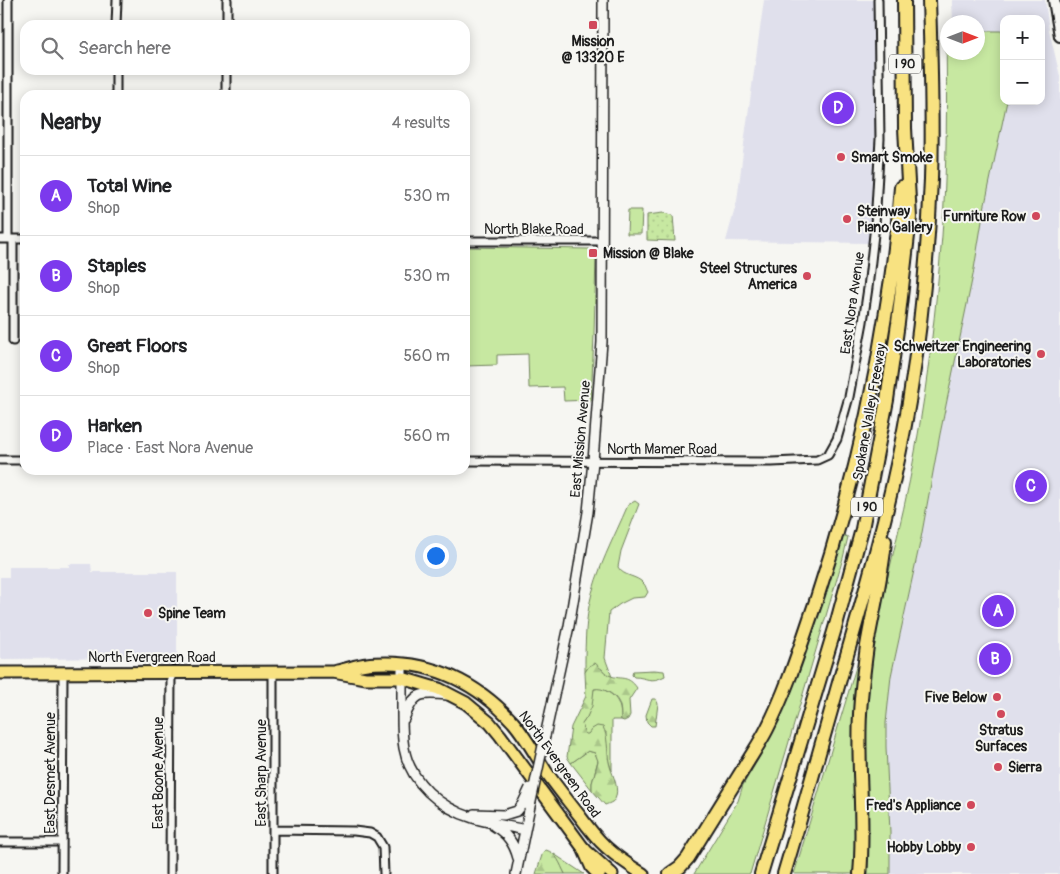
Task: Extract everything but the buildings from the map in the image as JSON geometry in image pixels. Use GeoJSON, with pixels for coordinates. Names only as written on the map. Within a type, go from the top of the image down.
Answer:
{"type":"FeatureCollection","features":[{"type":"Feature","properties":{"kind":"highway","name":"Spokane Valley Freeway"},"geometry":{"type":"LineString","coordinates":[[762,874],[836,625],[862,529],[895,352],[910,218],[905,128],[904,0]]}},
{"type":"Feature","properties":{"kind":"highway","name":"I 90"},"geometry":{"type":"LineString","coordinates":[[784,874],[861,608],[888,507],[909,402],[917,351],[925,274],[931,178],[932,130],[929,0]]}},
{"type":"Feature","properties":{"kind":"highway"},"geometry":{"type":"LineString","coordinates":[[670,874],[688,858],[766,730],[782,696],[832,550],[850,488],[864,428],[883,329],[900,203],[905,128]]}},
{"type":"Feature","properties":{"kind":"highway"},"geometry":{"type":"LineString","coordinates":[[860,874],[859,733],[862,680],[882,564],[888,507]]}},
{"type":"Feature","properties":{"kind":"highway"},"geometry":{"type":"LineString","coordinates":[[584,849],[592,868],[599,874]]}},
{"type":"Feature","properties":{"kind":"highway"},"geometry":{"type":"LineString","coordinates":[[683,874],[688,858]]}},
{"type":"Feature","properties":{"kind":"main road"},"geometry":{"type":"LineString","coordinates":[[1054,0],[1060,36]]}},
{"type":"Feature","properties":{"kind":"main road","name":"North Evergreen Road"},"geometry":{"type":"LineString","coordinates":[[333,672],[368,663],[402,664],[440,672],[474,688],[514,723],[547,773],[590,829],[606,846],[643,874]]}},
{"type":"Feature","properties":{"kind":"main road","name":"North Evergreen Road"},"geometry":{"type":"LineString","coordinates":[[0,673],[333,672],[364,678],[402,678],[439,689],[466,703],[490,724],[584,849],[612,874]]}},
{"type":"Feature","properties":{"kind":"street"},"geometry":{"type":"LineString","coordinates":[[8,0],[7,239],[13,341]]}},
{"type":"Feature","properties":{"kind":"street"},"geometry":{"type":"LineString","coordinates":[[116,20],[117,0]]}},
{"type":"Feature","properties":{"kind":"street"},"geometry":{"type":"LineString","coordinates":[[227,0],[227,20]]}},
{"type":"Feature","properties":{"kind":"street","name":"East Mission Avenue"},"geometry":{"type":"LineString","coordinates":[[526,808],[546,736],[570,626],[588,512],[593,461],[602,342],[604,0]]}},
{"type":"Feature","properties":{"kind":"street","name":"East Nora Avenue"},"geometry":{"type":"LineString","coordinates":[[828,455],[838,439],[853,381],[873,250],[880,139],[878,0]]}},
{"type":"Feature","properties":{"kind":"street"},"geometry":{"type":"LineString","coordinates":[[116,75],[116,90]]}},
{"type":"Feature","properties":{"kind":"street"},"geometry":{"type":"LineString","coordinates":[[226,75],[226,90]]}},
{"type":"Feature","properties":{"kind":"street"},"geometry":{"type":"LineString","coordinates":[[7,239],[20,239]]}},
{"type":"Feature","properties":{"kind":"street","name":"North Blake Road"},"geometry":{"type":"LineString","coordinates":[[470,241],[602,241]]}},
{"type":"Feature","properties":{"kind":"street","name":"North Mamer Road"},"geometry":{"type":"LineString","coordinates":[[470,461],[774,462],[817,460],[828,455]]}},
{"type":"Feature","properties":{"kind":"street"},"geometry":{"type":"LineString","coordinates":[[0,460],[20,460]]}},
{"type":"Feature","properties":{"kind":"street"},"geometry":{"type":"LineString","coordinates":[[402,664],[404,750],[422,786],[440,802],[461,814],[525,830]]}},
{"type":"Feature","properties":{"kind":"street","name":"East Desmet Avenue"},"geometry":{"type":"LineString","coordinates":[[62,874],[63,672]]}},
{"type":"Feature","properties":{"kind":"street","name":"East Boone Avenue"},"geometry":{"type":"LineString","coordinates":[[170,874],[171,672]]}},
{"type":"Feature","properties":{"kind":"street","name":"East Sharp Avenue"},"geometry":{"type":"LineString","coordinates":[[273,672],[273,874]]}},
{"type":"Feature","properties":{"kind":"street"},"geometry":{"type":"LineString","coordinates":[[402,724],[408,708],[417,696],[426,694],[453,696]]}},
{"type":"Feature","properties":{"kind":"street"},"geometry":{"type":"LineString","coordinates":[[461,814],[504,815],[526,808],[525,830],[516,874]]}},
{"type":"Feature","properties":{"kind":"street"},"geometry":{"type":"LineString","coordinates":[[487,821],[508,836],[515,848],[518,861]]}},
{"type":"Feature","properties":{"kind":"street"},"geometry":{"type":"LineString","coordinates":[[273,830],[363,831],[370,833],[377,837],[383,847],[384,874]]}},
{"type":"Feature","properties":{"kind":"street"},"geometry":{"type":"LineString","coordinates":[[0,842],[62,842]]}},
{"type":"Feature","properties":{"kind":"shaded area"},"geometry":{"type":"Polygon","coordinates":[[[764,0],[873,0],[875,134],[874,185],[869,243],[726,241],[737,201],[764,0]]]}},
{"type":"Feature","properties":{"kind":"shaded area"},"geometry":{"type":"Polygon","coordinates":[[[952,0],[1045,0],[1049,30],[1060,76],[1060,874],[890,874],[886,723],[891,676],[921,538],[940,434],[973,275],[984,209],[1006,105],[1045,105],[1045,15],[1000,15],[1000,31],[985,31],[985,15],[953,15],[952,0]]]}},
{"type":"Feature","properties":{"kind":"shaded area"},"geometry":{"type":"Polygon","coordinates":[[[69,564],[91,564],[92,572],[177,572],[177,658],[0,659],[0,577],[9,577],[9,567],[69,567],[69,564]]]}},
{"type":"Feature","properties":{"kind":"green space"},"geometry":{"type":"Polygon","coordinates":[[[985,31],[1000,31],[1000,105],[1006,105],[984,209],[973,275],[940,434],[921,538],[891,676],[886,723],[890,874],[868,874],[865,755],[869,678],[878,621],[904,509],[924,398],[942,236],[946,60],[985,60],[985,31]]]}},
{"type":"Feature","properties":{"kind":"green space"},"geometry":{"type":"Polygon","coordinates":[[[628,210],[642,210],[641,234],[627,234],[628,210]]]}},
{"type":"Feature","properties":{"kind":"green space"},"geometry":{"type":"Polygon","coordinates":[[[663,213],[673,215],[675,241],[647,240],[647,215],[663,213]]]}},
{"type":"Feature","properties":{"kind":"green space"},"geometry":{"type":"Polygon","coordinates":[[[470,247],[590,249],[590,251],[594,251],[596,254],[591,400],[564,401],[563,387],[529,388],[528,354],[497,355],[497,365],[470,366],[470,247]]]}},
{"type":"Feature","properties":{"kind":"green space"},"geometry":{"type":"Polygon","coordinates":[[[635,501],[639,504],[621,551],[618,567],[623,573],[641,581],[648,592],[645,597],[632,598],[609,612],[605,658],[612,677],[602,669],[589,666],[585,672],[587,622],[592,593],[601,567],[628,505],[635,501]]]}},
{"type":"Feature","properties":{"kind":"green space"},"geometry":{"type":"Polygon","coordinates":[[[842,535],[848,537],[843,558],[750,874],[694,874],[738,801],[743,785],[760,756],[788,697],[842,535]]]}},
{"type":"Feature","properties":{"kind":"green space"},"geometry":{"type":"Polygon","coordinates":[[[595,663],[609,675],[631,681],[637,688],[629,700],[630,715],[624,721],[621,720],[620,705],[615,697],[605,690],[594,689],[592,706],[582,724],[585,734],[588,734],[597,726],[603,727],[605,731],[609,762],[617,792],[615,800],[605,805],[592,790],[598,761],[595,753],[588,751],[571,763],[567,757],[571,727],[586,696],[585,672],[589,666],[595,663]]]}},
{"type":"Feature","properties":{"kind":"green space"},"geometry":{"type":"Polygon","coordinates":[[[856,667],[858,668],[853,738],[855,874],[794,874],[856,667]]]}},
{"type":"Feature","properties":{"kind":"green space"},"geometry":{"type":"Polygon","coordinates":[[[633,671],[664,671],[665,676],[652,680],[632,675],[633,671]]]}},
{"type":"Feature","properties":{"kind":"green space"},"geometry":{"type":"Polygon","coordinates":[[[600,688],[614,696],[619,704],[621,714],[621,720],[612,720],[612,771],[607,752],[606,732],[592,729],[588,735],[585,734],[582,724],[587,717],[594,689],[600,688]]]}},
{"type":"Feature","properties":{"kind":"green space"},"geometry":{"type":"Polygon","coordinates":[[[652,699],[656,699],[658,704],[655,726],[651,726],[647,722],[646,715],[652,699]]]}},
{"type":"Feature","properties":{"kind":"green space"},"geometry":{"type":"Polygon","coordinates":[[[588,751],[595,753],[598,760],[592,790],[571,763],[588,751]]]}},
{"type":"Feature","properties":{"kind":"green space"},"geometry":{"type":"Polygon","coordinates":[[[546,850],[556,856],[565,874],[536,874],[543,852],[546,850]]]}},
{"type":"Feature","properties":{"kind":"green space"},"geometry":{"type":"Polygon","coordinates":[[[554,854],[584,874],[565,874],[554,854]]]}},
{"type":"Feature","properties":{"kind":"place","name":"Mission @ 13320 E"},"geometry":{"type":"Point","coordinates":[593,25]}},
{"type":"Feature","properties":{"kind":"place","name":"Harken"},"geometry":{"type":"Point","coordinates":[838,108]}},
{"type":"Feature","properties":{"kind":"place","name":"Smart Smoke"},"geometry":{"type":"Point","coordinates":[841,157]}},
{"type":"Feature","properties":{"kind":"place","name":"Furniture Row"},"geometry":{"type":"Point","coordinates":[1036,216]}},
{"type":"Feature","properties":{"kind":"place","name":"Steinway Piano Gallery"},"geometry":{"type":"Point","coordinates":[847,219]}},
{"type":"Feature","properties":{"kind":"place","name":"Mission @ Blake"},"geometry":{"type":"Point","coordinates":[593,253]}},
{"type":"Feature","properties":{"kind":"place","name":"Steel Structures America"},"geometry":{"type":"Point","coordinates":[807,276]}},
{"type":"Feature","properties":{"kind":"place","name":"Schweitzer Engineering Laboratories"},"geometry":{"type":"Point","coordinates":[1041,354]}},
{"type":"Feature","properties":{"kind":"place","name":"Great Floors"},"geometry":{"type":"Point","coordinates":[1031,486]}},
{"type":"Feature","properties":{"kind":"place","name":"Total Wine"},"geometry":{"type":"Point","coordinates":[998,611]}},
{"type":"Feature","properties":{"kind":"place","name":"Spine Team"},"geometry":{"type":"Point","coordinates":[148,613]}},
{"type":"Feature","properties":{"kind":"place","name":"Staples"},"geometry":{"type":"Point","coordinates":[995,659]}},
{"type":"Feature","properties":{"kind":"place","name":"Five Below"},"geometry":{"type":"Point","coordinates":[997,697]}},
{"type":"Feature","properties":{"kind":"place","name":"Stratus Surfaces"},"geometry":{"type":"Point","coordinates":[1001,714]}},
{"type":"Feature","properties":{"kind":"place","name":"Sierra"},"geometry":{"type":"Point","coordinates":[998,767]}},
{"type":"Feature","properties":{"kind":"place","name":"Fred's Appliance"},"geometry":{"type":"Point","coordinates":[971,805]}},
{"type":"Feature","properties":{"kind":"place","name":"Hobby Lobby"},"geometry":{"type":"Point","coordinates":[971,847]}}]}
